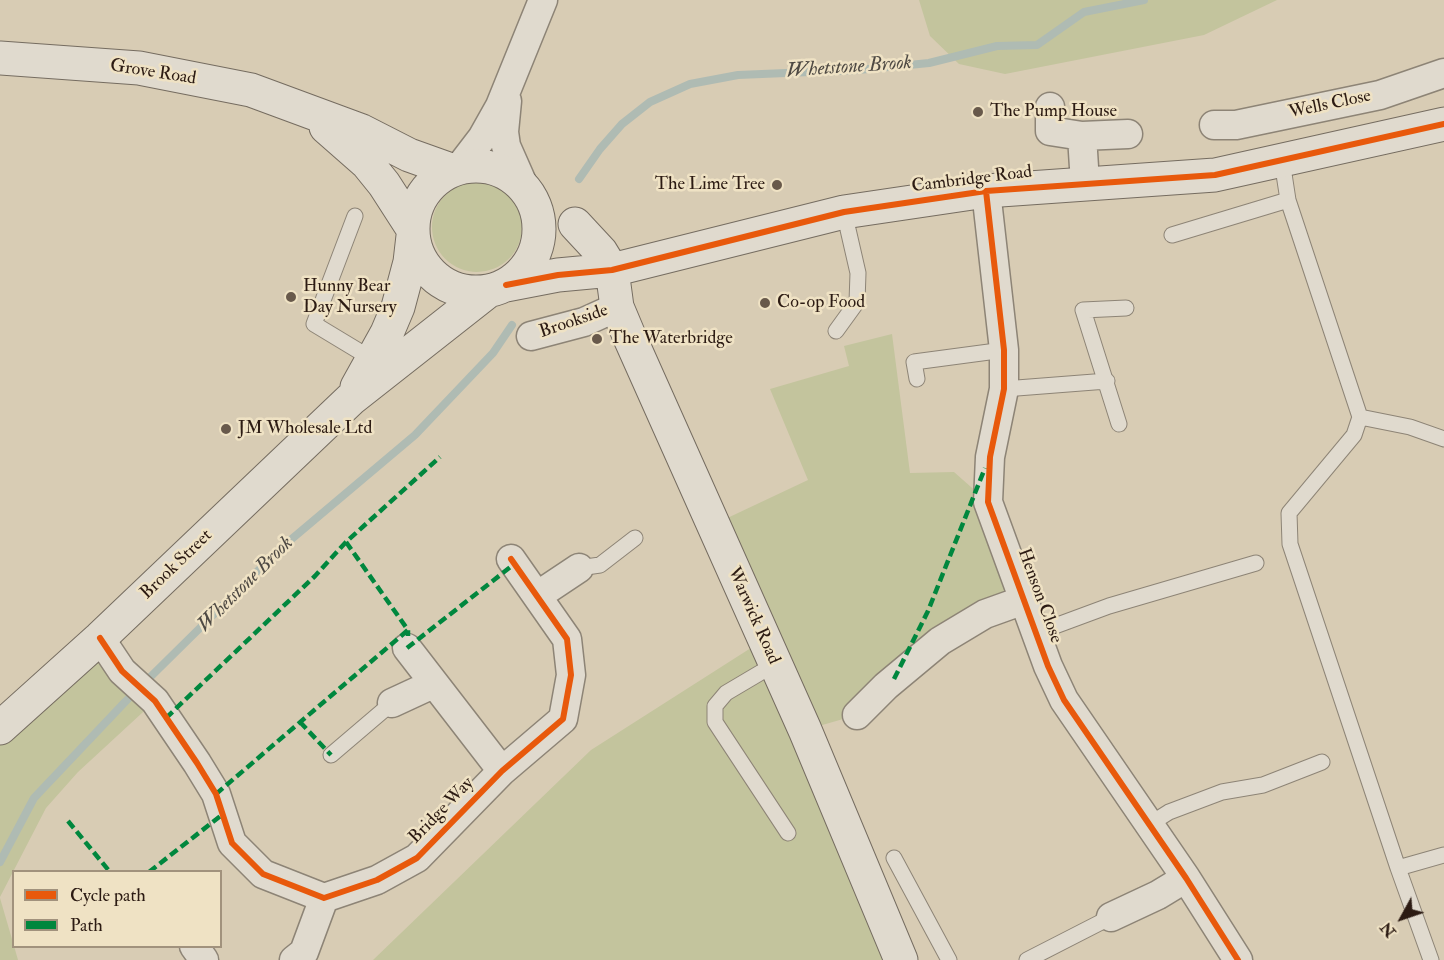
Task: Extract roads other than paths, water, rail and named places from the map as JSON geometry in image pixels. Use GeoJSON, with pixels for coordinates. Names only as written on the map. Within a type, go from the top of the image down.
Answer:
{"type":"FeatureCollection","features":[{"type":"Feature","properties":{"kind":"street"},"geometry":{"type":"LineString","coordinates":[[455,169],[482,138],[512,81],[543,0]]}},
{"type":"Feature","properties":{"kind":"street","name":"Grove Road"},"geometry":{"type":"LineString","coordinates":[[0,57],[139,68],[251,90],[302,111],[362,131],[386,144],[455,169]]}},
{"type":"Feature","properties":{"kind":"street","name":"Wells Close"},"geometry":{"type":"LineString","coordinates":[[1214,125],[1236,125],[1380,95],[1444,73]]}},
{"type":"Feature","properties":{"kind":"street"},"geometry":{"type":"LineString","coordinates":[[512,81],[504,132],[509,158],[530,197],[540,223],[538,242],[532,259],[521,274],[497,289],[466,292],[447,285],[430,273],[418,256],[413,233],[415,211],[423,194],[435,180],[455,169],[477,165],[495,168],[512,176],[530,197]]}},
{"type":"Feature","properties":{"kind":"street"},"geometry":{"type":"LineString","coordinates":[[1380,95],[1390,135]]}},
{"type":"Feature","properties":{"kind":"street"},"geometry":{"type":"LineString","coordinates":[[1050,107],[1050,130],[1082,136],[1128,134]]}},
{"type":"Feature","properties":{"kind":"street","name":"Grove Road"},"geometry":{"type":"LineString","coordinates":[[302,111],[341,139],[367,163],[384,184],[413,233]]}},
{"type":"Feature","properties":{"kind":"street","name":"Cambridge Road"},"geometry":{"type":"LineString","coordinates":[[497,289],[558,275],[612,270],[844,212],[986,191],[1215,175],[1444,124]]}},
{"type":"Feature","properties":{"kind":"street"},"geometry":{"type":"LineString","coordinates":[[1082,136],[1085,183]]}},
{"type":"Feature","properties":{"kind":"street","name":"Henson Close"},"geometry":{"type":"LineString","coordinates":[[986,191],[1004,350],[1004,389],[990,457],[988,502],[1036,633],[1064,700],[1150,824],[1238,960]]}},
{"type":"Feature","properties":{"kind":"street","name":"Cambridge Road"},"geometry":{"type":"LineString","coordinates":[[530,197],[575,224],[608,237],[660,248],[704,247]]}},
{"type":"Feature","properties":{"kind":"street"},"geometry":{"type":"LineString","coordinates":[[575,224],[601,252],[612,270]]}},
{"type":"Feature","properties":{"kind":"street","name":"Brook Street"},"geometry":{"type":"LineString","coordinates":[[351,399],[398,307],[410,262],[413,233]]}},
{"type":"Feature","properties":{"kind":"street","name":"Warwick Road"},"geometry":{"type":"LineString","coordinates":[[612,270],[617,307],[775,664],[901,960]]}},
{"type":"Feature","properties":{"kind":"street","name":"Brook Street"},"geometry":{"type":"LineString","coordinates":[[0,728],[100,638],[351,399],[497,289]]}},
{"type":"Feature","properties":{"kind":"street","name":"Brookside"},"geometry":{"type":"LineString","coordinates":[[531,336],[584,322],[617,307]]}},
{"type":"Feature","properties":{"kind":"street","name":"Bridge Way"},"geometry":{"type":"LineString","coordinates":[[324,898],[377,880],[417,858],[502,771],[563,719],[571,675],[567,639],[511,559]]}},
{"type":"Feature","properties":{"kind":"street"},"geometry":{"type":"LineString","coordinates":[[537,596],[579,568]]}},
{"type":"Feature","properties":{"kind":"street","name":"Henson Close"},"geometry":{"type":"LineString","coordinates":[[857,714],[886,686],[940,641],[985,614],[1024,600]]}},
{"type":"Feature","properties":{"kind":"street"},"geometry":{"type":"LineString","coordinates":[[100,638],[122,670],[155,701],[216,794],[232,843],[263,874],[324,898],[304,952],[294,960]]}},
{"type":"Feature","properties":{"kind":"street"},"geometry":{"type":"LineString","coordinates":[[407,648],[502,771]]}},
{"type":"Feature","properties":{"kind":"street"},"geometry":{"type":"LineString","coordinates":[[392,703],[434,684]]}},
{"type":"Feature","properties":{"kind":"street"},"geometry":{"type":"LineString","coordinates":[[1111,917],[1158,895],[1186,878]]}},
{"type":"Feature","properties":{"kind":"lane"},"geometry":{"type":"LineString","coordinates":[[1282,161],[1288,200],[1360,417],[1354,435],[1289,513],[1290,544],[1431,960]]}},
{"type":"Feature","properties":{"kind":"lane"},"geometry":{"type":"LineString","coordinates":[[1172,235],[1288,200]]}},
{"type":"Feature","properties":{"kind":"lane"},"geometry":{"type":"LineString","coordinates":[[837,331],[857,302],[858,273],[844,212]]}},
{"type":"Feature","properties":{"kind":"lane"},"geometry":{"type":"LineString","coordinates":[[355,216],[314,324],[372,359]]}},
{"type":"Feature","properties":{"kind":"lane"},"geometry":{"type":"LineString","coordinates":[[1119,424],[1083,310],[1126,308]]}},
{"type":"Feature","properties":{"kind":"lane"},"geometry":{"type":"LineString","coordinates":[[917,380],[914,362],[1004,350]]}},
{"type":"Feature","properties":{"kind":"lane"},"geometry":{"type":"LineString","coordinates":[[1004,389],[1107,381]]}},
{"type":"Feature","properties":{"kind":"lane"},"geometry":{"type":"LineString","coordinates":[[1360,417],[1410,427],[1444,439]]}},
{"type":"Feature","properties":{"kind":"lane"},"geometry":{"type":"LineString","coordinates":[[579,568],[600,565],[635,538]]}},
{"type":"Feature","properties":{"kind":"lane"},"geometry":{"type":"LineString","coordinates":[[1036,633],[1109,606],[1256,562]]}},
{"type":"Feature","properties":{"kind":"lane"},"geometry":{"type":"LineString","coordinates":[[775,664],[726,693],[715,706],[715,722],[788,833]]}},
{"type":"Feature","properties":{"kind":"lane"},"geometry":{"type":"LineString","coordinates":[[330,755],[392,703]]}},
{"type":"Feature","properties":{"kind":"lane"},"geometry":{"type":"LineString","coordinates":[[1150,824],[1168,812],[1222,792],[1263,785],[1322,762]]}},
{"type":"Feature","properties":{"kind":"lane"},"geometry":{"type":"LineString","coordinates":[[1398,868],[1444,855]]}},
{"type":"Feature","properties":{"kind":"lane"},"geometry":{"type":"LineString","coordinates":[[894,858],[949,960]]}},
{"type":"Feature","properties":{"kind":"lane"},"geometry":{"type":"LineString","coordinates":[[1028,960],[1111,917]]}},
{"type":"Feature","properties":{"kind":"waterway","name":"Whetstone Brook"},"geometry":{"type":"LineString","coordinates":[[579,179],[600,149],[622,124],[650,102],[690,84],[738,75],[858,70],[929,63],[997,46],[1037,45],[1084,12],[1144,0]]}},
{"type":"Feature","properties":{"kind":"waterway","name":"Whetstone Brook"},"geometry":{"type":"LineString","coordinates":[[0,862],[34,798],[125,702],[281,548],[415,435],[493,353],[512,325]]}},
{"type":"Feature","properties":{"kind":"place","name":"The Pump House"},"geometry":{"type":"Point","coordinates":[978,112]}},
{"type":"Feature","properties":{"kind":"place","name":"The Lime Tree"},"geometry":{"type":"Point","coordinates":[777,185]}},
{"type":"Feature","properties":{"kind":"place","name":"Hunny Bear Day Nursery"},"geometry":{"type":"Point","coordinates":[291,297]}},
{"type":"Feature","properties":{"kind":"place","name":"Co-op Food"},"geometry":{"type":"Point","coordinates":[765,303]}},
{"type":"Feature","properties":{"kind":"place","name":"The Waterbridge"},"geometry":{"type":"Point","coordinates":[597,339]}},
{"type":"Feature","properties":{"kind":"place","name":"JM Wholesale Ltd"},"geometry":{"type":"Point","coordinates":[226,429]}}]}
